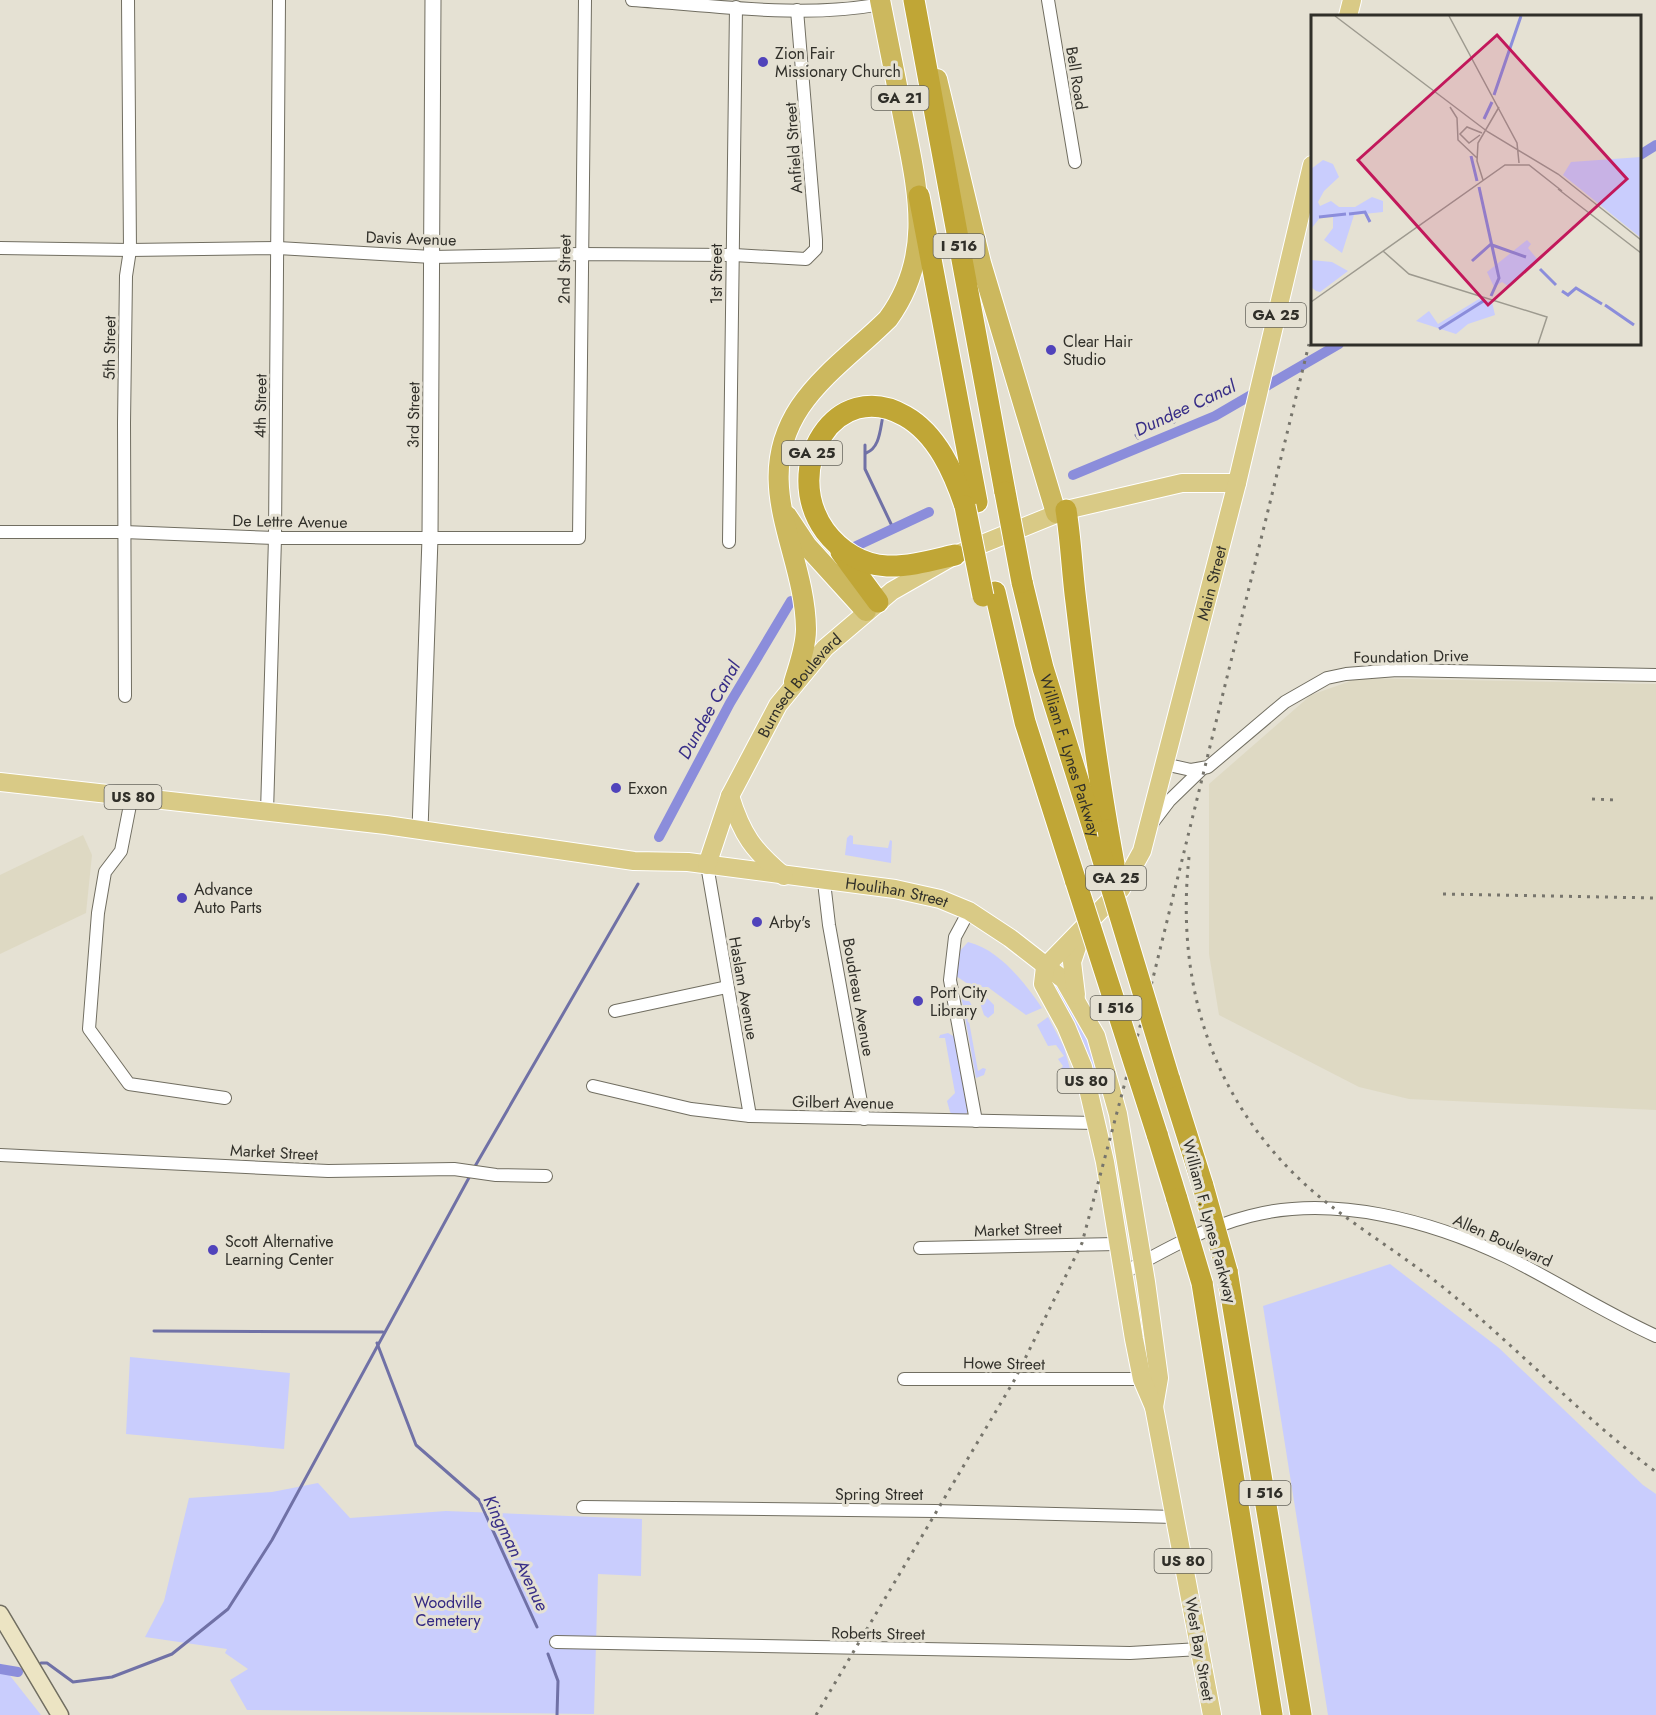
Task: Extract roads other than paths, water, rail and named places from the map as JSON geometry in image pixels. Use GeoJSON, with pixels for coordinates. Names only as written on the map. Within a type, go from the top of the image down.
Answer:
{"type":"FeatureCollection","features":[{"type":"Feature","properties":{"kind":"highway"},"geometry":{"type":"LineString","coordinates":[[915,0],[942,97],[981,263],[1046,473],[1066,510]]}},
{"type":"Feature","properties":{"kind":"highway","name":"William F. Lynes Parkway"},"geometry":{"type":"LineString","coordinates":[[915,0],[1022,582],[1043,669],[1103,839]]}},
{"type":"Feature","properties":{"kind":"highway","name":"GA 21"},"geometry":{"type":"LineString","coordinates":[[881,2],[919,196]]}},
{"type":"Feature","properties":{"kind":"highway"},"geometry":{"type":"LineString","coordinates":[[794,682],[805,640],[805,617],[778,497],[779,459],[788,430],[800,407],[819,384],[888,319],[907,288],[917,253],[919,196]]}},
{"type":"Feature","properties":{"kind":"highway","name":"William F. Lynes Parkway"},"geometry":{"type":"LineString","coordinates":[[919,196],[971,504],[989,594],[1025,722],[1157,1134],[1202,1284],[1272,1715]]}},
{"type":"Feature","properties":{"kind":"highway","name":"GA 25"},"geometry":{"type":"LineString","coordinates":[[955,555],[888,566],[853,556],[828,535],[812,505],[808,492],[812,450],[828,427],[841,417],[859,410],[873,408],[897,412],[921,429],[943,455],[971,504]]}},
{"type":"Feature","properties":{"kind":"highway"},"geometry":{"type":"LineString","coordinates":[[778,497],[807,546],[872,606]]}},
{"type":"Feature","properties":{"kind":"highway","name":"GA 25"},"geometry":{"type":"LineString","coordinates":[[1066,510],[1072,544],[1076,600],[1096,759],[1103,839],[1125,927]]}},
{"type":"Feature","properties":{"kind":"highway"},"geometry":{"type":"LineString","coordinates":[[828,535],[872,606]]}},
{"type":"Feature","properties":{"kind":"highway","name":"William F. Lynes Parkway"},"geometry":{"type":"LineString","coordinates":[[1125,927],[1227,1271],[1301,1715]]}},
{"type":"Feature","properties":{"kind":"main road"},"geometry":{"type":"LineString","coordinates":[[1348,15],[1352,0]]}},
{"type":"Feature","properties":{"kind":"main road","name":"Main Street"},"geometry":{"type":"LineString","coordinates":[[1045,967],[1121,889],[1137,861],[1149,828],[1237,483],[1253,406],[1311,169]]}},
{"type":"Feature","properties":{"kind":"main road","name":"GA 25"},"geometry":{"type":"LineString","coordinates":[[955,555],[1066,510],[1182,483],[1237,483]]}},
{"type":"Feature","properties":{"kind":"main road","name":"Burnsed Boulevard"},"geometry":{"type":"LineString","coordinates":[[707,865],[730,796],[761,733],[794,682],[825,648],[872,606],[955,555]]}},
{"type":"Feature","properties":{"kind":"main road","name":"US 80"},"geometry":{"type":"LineString","coordinates":[[0,782],[420,830],[634,861],[707,865],[824,882]]}},
{"type":"Feature","properties":{"kind":"main road"},"geometry":{"type":"LineString","coordinates":[[730,796],[738,822],[752,847],[784,876]]}},
{"type":"Feature","properties":{"kind":"main road","name":"Houlihan Street"},"geometry":{"type":"LineString","coordinates":[[824,882],[910,892],[940,899],[969,912]]}},
{"type":"Feature","properties":{"kind":"main road","name":"US 80"},"geometry":{"type":"LineString","coordinates":[[969,912],[1010,938],[1064,980],[1077,1000]]}},
{"type":"Feature","properties":{"kind":"main road"},"geometry":{"type":"LineString","coordinates":[[1077,1000],[1072,962],[1084,929]]}},
{"type":"Feature","properties":{"kind":"main road","name":"US 80"},"geometry":{"type":"LineString","coordinates":[[1045,967],[1043,984],[1076,1047],[1096,1123]]}},
{"type":"Feature","properties":{"kind":"main road","name":"West Bay Street"},"geometry":{"type":"LineString","coordinates":[[1077,1000],[1104,1058],[1118,1114],[1159,1378],[1154,1407]]}},
{"type":"Feature","properties":{"kind":"main road","name":"West Bay Street"},"geometry":{"type":"LineString","coordinates":[[1096,1123],[1105,1162],[1122,1274],[1142,1379],[1154,1407],[1212,1715]]}},
{"type":"Feature","properties":{"kind":"main road"},"geometry":{"type":"LineString","coordinates":[[0,1614],[60,1715]]}},
{"type":"Feature","properties":{"kind":"street","name":"5th Street"},"geometry":{"type":"LineString","coordinates":[[125,696],[126,276],[130,250],[128,0]]}},
{"type":"Feature","properties":{"kind":"street","name":"4th Street"},"geometry":{"type":"LineString","coordinates":[[267,812],[275,538],[279,0]]}},
{"type":"Feature","properties":{"kind":"street","name":"3rd Street"},"geometry":{"type":"LineString","coordinates":[[420,830],[430,538],[433,0]]}},
{"type":"Feature","properties":{"kind":"street","name":"2nd Street"},"geometry":{"type":"LineString","coordinates":[[579,538],[580,254],[585,0]]}},
{"type":"Feature","properties":{"kind":"street"},"geometry":{"type":"LineString","coordinates":[[632,0],[736,7],[851,10],[881,2]]}},
{"type":"Feature","properties":{"kind":"street","name":"Bell Road"},"geometry":{"type":"LineString","coordinates":[[1048,0],[1075,162]]}},
{"type":"Feature","properties":{"kind":"street","name":"1st Street"},"geometry":{"type":"LineString","coordinates":[[729,542],[736,7]]}},
{"type":"Feature","properties":{"kind":"street","name":"Anfield Street"},"geometry":{"type":"LineString","coordinates":[[797,9],[816,249]]}},
{"type":"Feature","properties":{"kind":"street","name":"Davis Avenue"},"geometry":{"type":"LineString","coordinates":[[0,248],[130,250],[278,248],[432,257],[580,254],[734,255],[806,260],[816,249]]}},
{"type":"Feature","properties":{"kind":"street","name":"De Lettre Avenue"},"geometry":{"type":"LineString","coordinates":[[0,532],[124,532],[275,538],[579,538]]}},
{"type":"Feature","properties":{"kind":"street","name":"Foundation Drive"},"geometry":{"type":"LineString","coordinates":[[1149,828],[1169,801],[1202,769],[1214,764],[1285,702],[1327,678],[1346,674],[1397,670],[1656,675]]}},
{"type":"Feature","properties":{"kind":"street"},"geometry":{"type":"LineString","coordinates":[[1164,764],[1191,770],[1202,769]]}},
{"type":"Feature","properties":{"kind":"street"},"geometry":{"type":"LineString","coordinates":[[134,797],[130,805],[121,851],[105,872],[98,913],[89,1029],[129,1084],[225,1098]]}},
{"type":"Feature","properties":{"kind":"street","name":"Haslam Avenue"},"geometry":{"type":"LineString","coordinates":[[707,865],[750,1116]]}},
{"type":"Feature","properties":{"kind":"street","name":"Boudreau Avenue"},"geometry":{"type":"LineString","coordinates":[[824,882],[829,925],[864,1119]]}},
{"type":"Feature","properties":{"kind":"street"},"geometry":{"type":"LineString","coordinates":[[969,912],[955,937],[950,980],[976,1121]]}},
{"type":"Feature","properties":{"kind":"street"},"geometry":{"type":"LineString","coordinates":[[615,1011],[727,987]]}},
{"type":"Feature","properties":{"kind":"street","name":"Gilbert Avenue"},"geometry":{"type":"LineString","coordinates":[[593,1086],[691,1109],[750,1116],[1096,1123]]}},
{"type":"Feature","properties":{"kind":"street","name":"Market Street"},"geometry":{"type":"LineString","coordinates":[[0,1155],[328,1171],[454,1169],[496,1175],[546,1176]]}},
{"type":"Feature","properties":{"kind":"street","name":"Allen Boulevard"},"geometry":{"type":"LineString","coordinates":[[1122,1274],[1142,1262],[1215,1228],[1252,1215],[1310,1209],[1370,1214],[1404,1221],[1469,1240],[1552,1280],[1656,1336]]}},
{"type":"Feature","properties":{"kind":"street","name":"Market Street"},"geometry":{"type":"LineString","coordinates":[[920,1248],[1117,1244]]}},
{"type":"Feature","properties":{"kind":"street","name":"Howe Street"},"geometry":{"type":"LineString","coordinates":[[904,1379],[1142,1379]]}},
{"type":"Feature","properties":{"kind":"street","name":"Spring Street"},"geometry":{"type":"LineString","coordinates":[[583,1507],[935,1511],[1175,1517]]}},
{"type":"Feature","properties":{"kind":"street","name":"Roberts Street"},"geometry":{"type":"LineString","coordinates":[[556,1642],[1130,1653],[1200,1649]]}},
{"type":"Feature","properties":{"kind":"waterway","name":"Dundee Canal"},"geometry":{"type":"LineString","coordinates":[[1641,154],[1656,145]]}},
{"type":"Feature","properties":{"kind":"waterway","name":"Dundee Canal"},"geometry":{"type":"LineString","coordinates":[[1073,475],[1215,416],[1337,345]]}},
{"type":"Feature","properties":{"kind":"waterway"},"geometry":{"type":"LineString","coordinates":[[1206,401],[1207,405]]}},
{"type":"Feature","properties":{"kind":"waterway"},"geometry":{"type":"LineString","coordinates":[[866,453],[871,451],[877,443],[883,416]]}},
{"type":"Feature","properties":{"kind":"waterway"},"geometry":{"type":"LineString","coordinates":[[1172,417],[1174,422]]}},
{"type":"Feature","properties":{"kind":"waterway"},"geometry":{"type":"LineString","coordinates":[[865,445],[865,469],[893,528]]}},
{"type":"Feature","properties":{"kind":"waterway","name":"Dundee Canal"},"geometry":{"type":"LineString","coordinates":[[852,548],[929,512]]}},
{"type":"Feature","properties":{"kind":"waterway","name":"Dundee Canal"},"geometry":{"type":"LineString","coordinates":[[659,837],[730,703],[791,601]]}},
{"type":"Feature","properties":{"kind":"waterway"},"geometry":{"type":"LineString","coordinates":[[474,1168],[638,884]]}},
{"type":"Feature","properties":{"kind":"waterway"},"geometry":{"type":"LineString","coordinates":[[41,1663],[47,1663],[73,1682],[112,1677],[172,1654],[228,1609],[272,1540],[471,1174]]}},
{"type":"Feature","properties":{"kind":"waterway"},"geometry":{"type":"LineString","coordinates":[[154,1331],[383,1332]]}},
{"type":"Feature","properties":{"kind":"waterway","name":"Kingman Avenue"},"geometry":{"type":"LineString","coordinates":[[377,1343],[416,1445],[479,1500],[537,1627]]}},
{"type":"Feature","properties":{"kind":"waterway","name":"Kingman Avenue"},"geometry":{"type":"LineString","coordinates":[[548,1654],[558,1681],[557,1715]]}},
{"type":"Feature","properties":{"kind":"waterway"},"geometry":{"type":"LineString","coordinates":[[0,1669],[18,1672]]}},
{"type":"Feature","properties":{"kind":"railway"},"geometry":{"type":"LineString","coordinates":[[816,1715],[1015,1379],[1082,1243],[1153,978],[1309,344]]}},
{"type":"Feature","properties":{"kind":"railway"},"geometry":{"type":"LineString","coordinates":[[1592,799],[1616,800]]}},
{"type":"Feature","properties":{"kind":"railway"},"geometry":{"type":"LineString","coordinates":[[1189,857],[1186,906],[1189,953],[1196,998],[1209,1042],[1227,1084],[1251,1123],[1281,1160],[1316,1194],[1444,1288],[1601,1428],[1656,1472]]}},
{"type":"Feature","properties":{"kind":"railway"},"geometry":{"type":"LineString","coordinates":[[1443,894],[1656,898]]}},
{"type":"Feature","properties":{"kind":"place","name":"Zion Fair Missionary Church"},"geometry":{"type":"Point","coordinates":[763,62]}},
{"type":"Feature","properties":{"kind":"place","name":"Clear Hair Studio"},"geometry":{"type":"Point","coordinates":[1051,350]}},
{"type":"Feature","properties":{"kind":"place","name":"Exxon"},"geometry":{"type":"Point","coordinates":[616,788]}},
{"type":"Feature","properties":{"kind":"place","name":"Advance Auto Parts"},"geometry":{"type":"Point","coordinates":[182,898]}},
{"type":"Feature","properties":{"kind":"place","name":"Arby's"},"geometry":{"type":"Point","coordinates":[757,922]}},
{"type":"Feature","properties":{"kind":"place","name":"Port City Library"},"geometry":{"type":"Point","coordinates":[918,1001]}},
{"type":"Feature","properties":{"kind":"place","name":"Scott Alternative Learning Center"},"geometry":{"type":"Point","coordinates":[213,1250]}},
{"type":"Feature","properties":{"kind":"park label","name":"Woodville Cemetery"},"geometry":{"type":"Point","coordinates":[448,1611]}}]}
